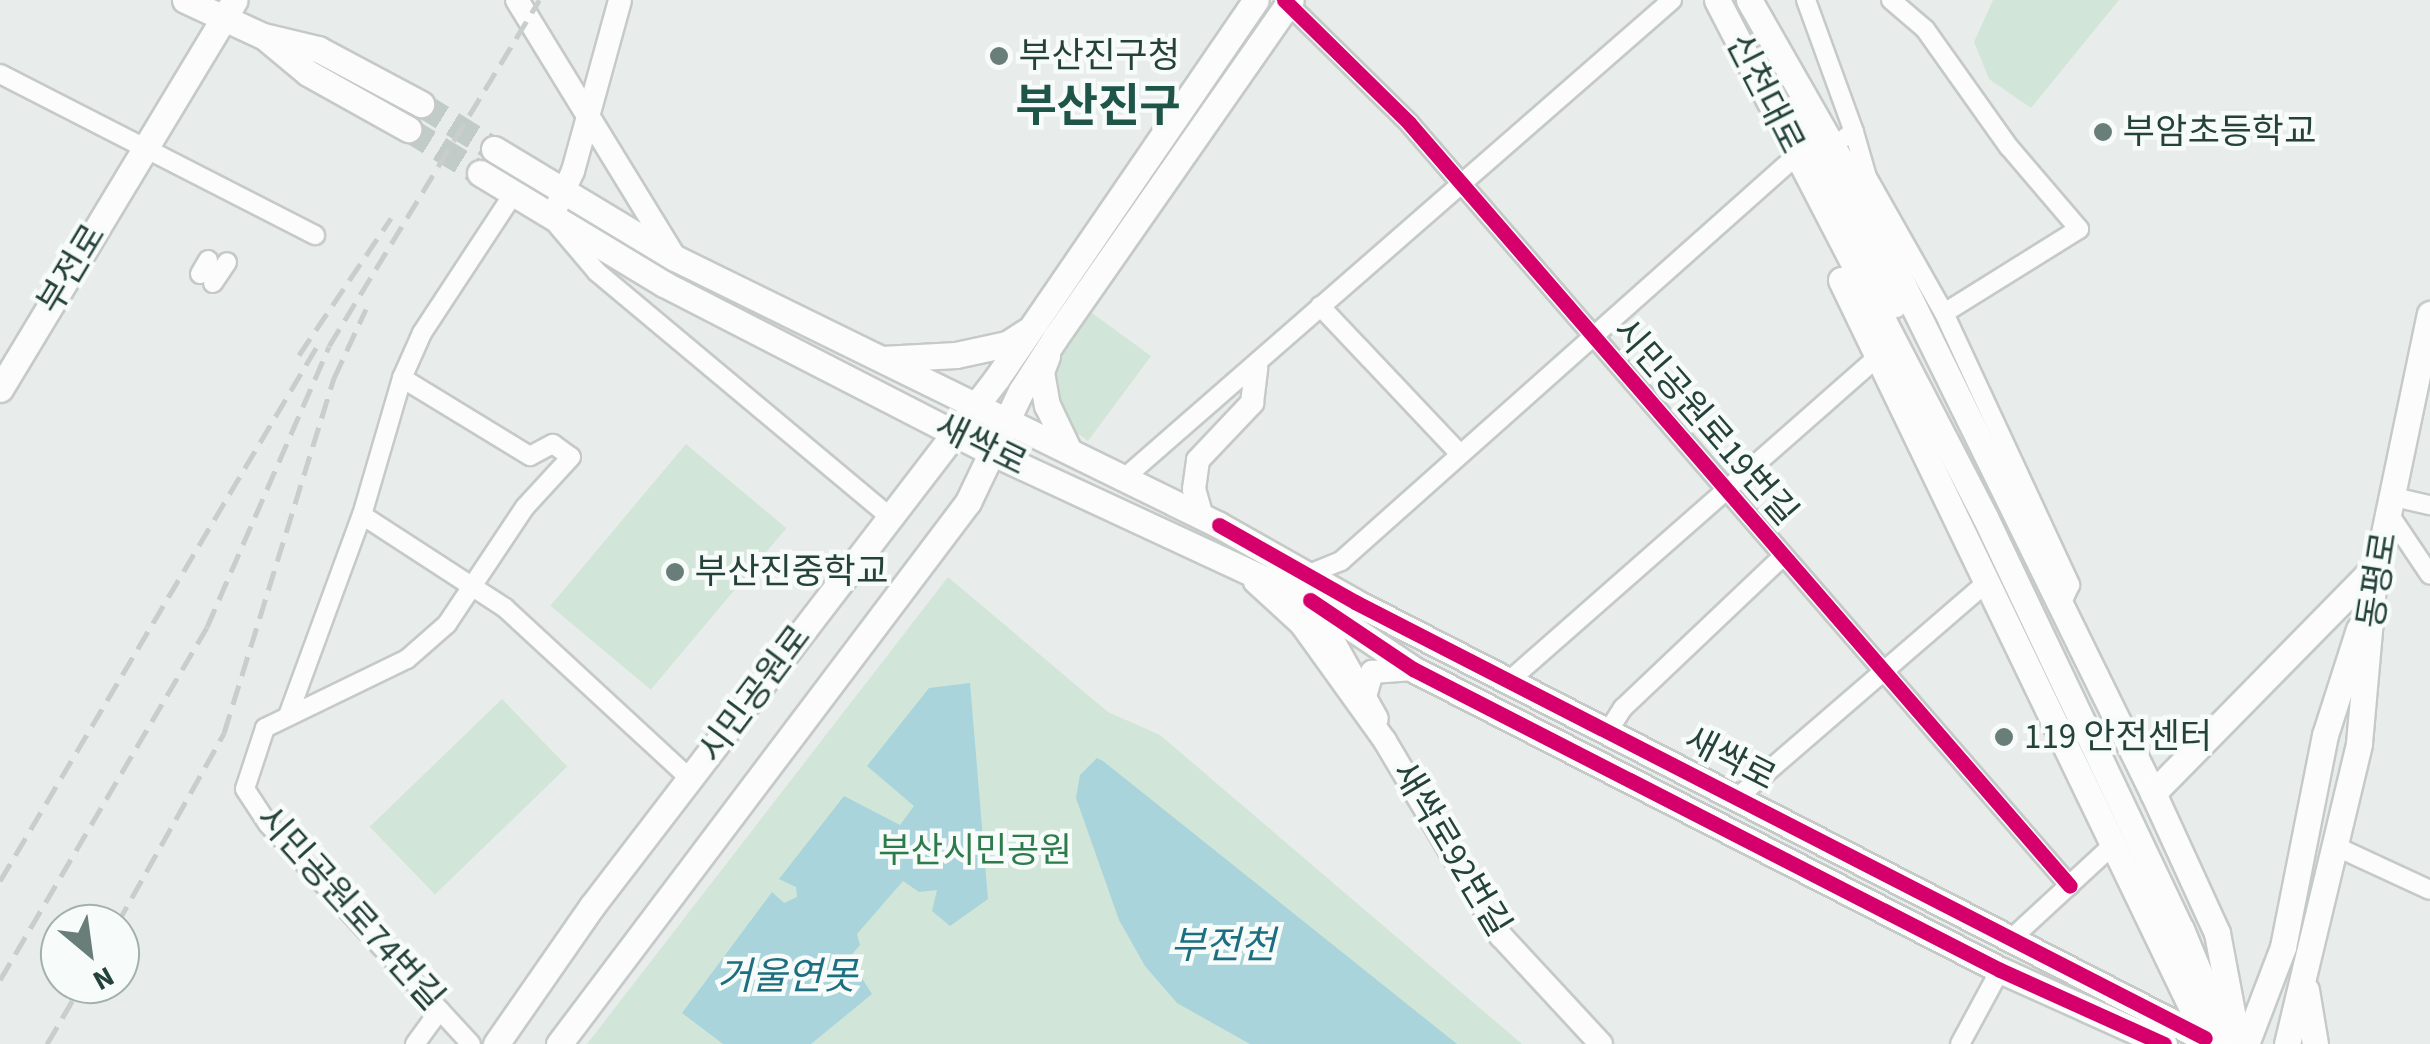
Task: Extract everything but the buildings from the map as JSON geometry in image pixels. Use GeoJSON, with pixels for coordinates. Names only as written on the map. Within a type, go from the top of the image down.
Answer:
{"type":"FeatureCollection","features":[{"type":"Feature","properties":{"kind":"main road"},"geometry":{"type":"LineString","coordinates":[[185,0],[229,10],[308,73],[408,130]]}},
{"type":"Feature","properties":{"kind":"main road","name":"시민공원로"},"geometry":{"type":"LineString","coordinates":[[559,1044],[968,502],[995,454],[1043,333],[1256,0]]}},
{"type":"Feature","properties":{"kind":"main road"},"geometry":{"type":"LineString","coordinates":[[1748,0],[1843,138],[2153,794],[2217,933],[2235,1044]]}},
{"type":"Feature","properties":{"kind":"main road","name":"신천대로"},"geometry":{"type":"LineString","coordinates":[[1748,0],[1820,182]]}},
{"type":"Feature","properties":{"kind":"main road","name":"시민공원로"},"geometry":{"type":"LineString","coordinates":[[496,1044],[888,515],[971,408],[1043,333],[1288,2]]}},
{"type":"Feature","properties":{"kind":"main road"},"geometry":{"type":"LineString","coordinates":[[1721,7],[1786,164],[2209,1042]]}},
{"type":"Feature","properties":{"kind":"main road","name":"신천대로"},"geometry":{"type":"LineString","coordinates":[[1721,7],[1820,182]]}},
{"type":"Feature","properties":{"kind":"main road","name":"부전로"},"geometry":{"type":"LineString","coordinates":[[0,389],[229,10]]}},
{"type":"Feature","properties":{"kind":"main road"},"geometry":{"type":"LineString","coordinates":[[263,36],[318,49],[421,104]]}},
{"type":"Feature","properties":{"kind":"main road","name":"새싹로"},"geometry":{"type":"LineString","coordinates":[[494,149],[676,258],[971,408],[1068,449],[1122,480],[1202,517],[1309,587],[1413,669],[2000,970],[2164,1044]]}},
{"type":"Feature","properties":{"kind":"main road","name":"새싹로"},"geometry":{"type":"LineString","coordinates":[[480,173],[664,284],[995,454],[1208,552],[1309,587],[1510,680],[2209,1042]]}},
{"type":"Feature","properties":{"kind":"main road"},"geometry":{"type":"LineString","coordinates":[[1820,182],[2182,929],[2202,980],[2209,1042]]}},
{"type":"Feature","properties":{"kind":"main road"},"geometry":{"type":"LineString","coordinates":[[1820,182],[2027,568],[2205,944],[2235,1044]]}},
{"type":"Feature","properties":{"kind":"main road","name":"동평로"},"geometry":{"type":"LineString","coordinates":[[2283,1044],[2304,978],[2359,744],[2375,575],[2430,314]]}},
{"type":"Feature","properties":{"kind":"main road"},"geometry":{"type":"LineString","coordinates":[[874,359],[956,355],[1043,333],[1041,372],[1068,449]]}},
{"type":"Feature","properties":{"kind":"main road"},"geometry":{"type":"LineString","coordinates":[[2153,794],[2375,575]]}},
{"type":"Feature","properties":{"kind":"main road"},"geometry":{"type":"LineString","coordinates":[[2246,1044],[2283,947],[2325,734],[2375,575]]}},
{"type":"Feature","properties":{"kind":"main road"},"geometry":{"type":"LineString","coordinates":[[2283,1044],[2375,575]]}},
{"type":"Feature","properties":{"kind":"main road"},"geometry":{"type":"LineString","coordinates":[[2304,978],[2315,1044]]}},
{"type":"Feature","properties":{"kind":"main road"},"geometry":{"type":"LineString","coordinates":[[2105,1020],[2134,1044]]}},
{"type":"Feature","properties":{"kind":"street"},"geometry":{"type":"LineString","coordinates":[[517,0],[676,258]]}},
{"type":"Feature","properties":{"kind":"street"},"geometry":{"type":"LineString","coordinates":[[552,218],[564,191],[620,0]]}},
{"type":"Feature","properties":{"kind":"street"},"geometry":{"type":"LineString","coordinates":[[1122,480],[1256,368],[1456,184],[1672,0]]}},
{"type":"Feature","properties":{"kind":"street"},"geometry":{"type":"LineString","coordinates":[[1806,0],[1843,138],[1944,314],[2070,586],[2062,602]]}},
{"type":"Feature","properties":{"kind":"street"},"geometry":{"type":"LineString","coordinates":[[1892,0],[1925,29],[2079,230],[1944,314]]}},
{"type":"Feature","properties":{"kind":"street","name":"시민공원로19번길"},"geometry":{"type":"LineString","coordinates":[[1288,2],[1409,124],[1456,184],[2070,886]]}},
{"type":"Feature","properties":{"kind":"street"},"geometry":{"type":"LineString","coordinates":[[0,74],[315,235]]}},
{"type":"Feature","properties":{"kind":"street"},"geometry":{"type":"LineString","coordinates":[[1590,337],[1786,164]]}},
{"type":"Feature","properties":{"kind":"street"},"geometry":{"type":"LineString","coordinates":[[289,713],[362,515],[402,378],[422,333],[514,194]]}},
{"type":"Feature","properties":{"kind":"street","name":"새싹로"},"geometry":{"type":"LineString","coordinates":[[552,218],[596,272],[888,515]]}},
{"type":"Feature","properties":{"kind":"street"},"geometry":{"type":"LineString","coordinates":[[1309,587],[1459,453],[1320,306]]}},
{"type":"Feature","properties":{"kind":"street","name":"시민공원로19번길"},"geometry":{"type":"LineString","coordinates":[[1459,453],[1590,337]]}},
{"type":"Feature","properties":{"kind":"street","name":"시민공원로19번길"},"geometry":{"type":"LineString","coordinates":[[1726,492],[1878,358]]}},
{"type":"Feature","properties":{"kind":"street"},"geometry":{"type":"LineString","coordinates":[[1202,517],[1194,489],[1198,460],[1252,403],[1256,368]]}},
{"type":"Feature","properties":{"kind":"street","name":"시민공원로74번길"},"geometry":{"type":"LineString","coordinates":[[402,378],[530,456],[553,444],[571,457],[525,507],[448,624],[407,658],[289,713],[266,728],[245,788],[268,824],[471,1044]]}},
{"type":"Feature","properties":{"kind":"street"},"geometry":{"type":"LineString","coordinates":[[1510,680],[1726,492]]}},
{"type":"Feature","properties":{"kind":"street"},"geometry":{"type":"LineString","coordinates":[[2430,505],[2391,505],[2430,575]]}},
{"type":"Feature","properties":{"kind":"street"},"geometry":{"type":"LineString","coordinates":[[362,515],[473,584],[690,779]]}},
{"type":"Feature","properties":{"kind":"street","name":"새싹로92번길"},"geometry":{"type":"LineString","coordinates":[[1208,552],[1276,597],[1385,741],[1500,936],[1601,1044]]}},
{"type":"Feature","properties":{"kind":"street"},"geometry":{"type":"LineString","coordinates":[[1608,730],[1623,708],[1782,556]]}},
{"type":"Feature","properties":{"kind":"street"},"geometry":{"type":"LineString","coordinates":[[1738,796],[1988,581]]}},
{"type":"Feature","properties":{"kind":"street","name":"새싹로92번길"},"geometry":{"type":"LineString","coordinates":[[1309,587],[1366,693],[1385,741]]}},
{"type":"Feature","properties":{"kind":"street"},"geometry":{"type":"LineString","coordinates":[[1366,693],[1372,672],[1413,669]]}},
{"type":"Feature","properties":{"kind":"street"},"geometry":{"type":"LineString","coordinates":[[2011,939],[2113,845]]}},
{"type":"Feature","properties":{"kind":"street"},"geometry":{"type":"LineString","coordinates":[[2337,847],[2430,889]]}},
{"type":"Feature","properties":{"kind":"street"},"geometry":{"type":"LineString","coordinates":[[1960,1044],[2000,970]]}},
{"type":"Feature","properties":{"kind":"street"},"geometry":{"type":"LineString","coordinates":[[415,1044],[440,1010]]}},
{"type":"Feature","properties":{"kind":"green space"},"geometry":{"type":"Polygon","coordinates":[[[1993,0],[2119,0],[2031,108],[1989,79],[1974,42],[1993,0]]]}},
{"type":"Feature","properties":{"kind":"green space"},"geometry":{"type":"Polygon","coordinates":[[[1092,313],[1151,356],[1088,441],[1064,423],[1049,371],[1092,313]]]}},
{"type":"Feature","properties":{"kind":"green space"},"geometry":{"type":"Polygon","coordinates":[[[686,444],[786,528],[651,690],[550,606],[686,444]]]}},
{"type":"Feature","properties":{"kind":"green space","name":"부산시민공원"},"geometry":{"type":"Polygon","coordinates":[[[948,577],[1108,712],[1160,735],[1522,1044],[587,1044],[948,577]]]}},
{"type":"Feature","properties":{"kind":"green space"},"geometry":{"type":"Polygon","coordinates":[[[502,699],[567,767],[435,894],[370,827],[502,699]]]}},
{"type":"Feature","properties":{"kind":"water","name":"거울연못"},"geometry":{"type":"Polygon","coordinates":[[[970,683],[988,899],[950,926],[932,911],[937,890],[919,892],[903,881],[857,934],[860,945],[849,958],[872,994],[811,1044],[723,1044],[682,1013],[772,892],[784,903],[797,897],[796,887],[779,879],[844,796],[900,825],[914,806],[867,766],[929,688],[970,683]]]}},
{"type":"Feature","properties":{"kind":"water","name":"부전천"},"geometry":{"type":"Polygon","coordinates":[[[1097,758],[1457,1044],[1250,1044],[1177,1003],[1145,966],[1119,920],[1076,798],[1080,775],[1097,758]]]}},
{"type":"Feature","properties":{"kind":"tunnel"},"geometry":{"type":"LineString","coordinates":[[421,104],[494,149]]}},
{"type":"Feature","properties":{"kind":"tunnel"},"geometry":{"type":"LineString","coordinates":[[408,129],[480,173]]}},
{"type":"Feature","properties":{"kind":"railway"},"geometry":{"type":"LineString","coordinates":[[0,980],[207,627],[329,346],[539,0]]}},
{"type":"Feature","properties":{"kind":"railway"},"geometry":{"type":"LineString","coordinates":[[299,355],[391,218]]}},
{"type":"Feature","properties":{"kind":"railway"},"geometry":{"type":"LineString","coordinates":[[128,904],[224,733],[334,378],[366,309]]}},
{"type":"Feature","properties":{"kind":"railway"},"geometry":{"type":"LineString","coordinates":[[0,881],[316,348]]}},
{"type":"Feature","properties":{"kind":"railway"},"geometry":{"type":"LineString","coordinates":[[47,1044],[70,1004]]}},
{"type":"Feature","properties":{"kind":"cycle path"},"geometry":{"type":"LineString","coordinates":[[1284,0],[1409,123],[2070,886]]}},
{"type":"Feature","properties":{"kind":"cycle path"},"geometry":{"type":"LineString","coordinates":[[1219,525],[1355,602],[2205,1038]]}},
{"type":"Feature","properties":{"kind":"cycle path"},"geometry":{"type":"LineString","coordinates":[[1310,600],[1413,669],[2000,970],[2164,1044]]}},
{"type":"Feature","properties":{"kind":"place","name":"부산진구청"},"geometry":{"type":"Point","coordinates":[999,56]}},
{"type":"Feature","properties":{"kind":"place","name":"부암초등학교"},"geometry":{"type":"Point","coordinates":[2103,132]}},
{"type":"Feature","properties":{"kind":"place","name":"부산진중학교"},"geometry":{"type":"Point","coordinates":[675,572]}},
{"type":"Feature","properties":{"kind":"place","name":"119 안전센터"},"geometry":{"type":"Point","coordinates":[2004,737]}},
{"type":"Feature","properties":{"kind":"district","name":"부산진구"},"geometry":{"type":"Point","coordinates":[1098,108]}}]}
